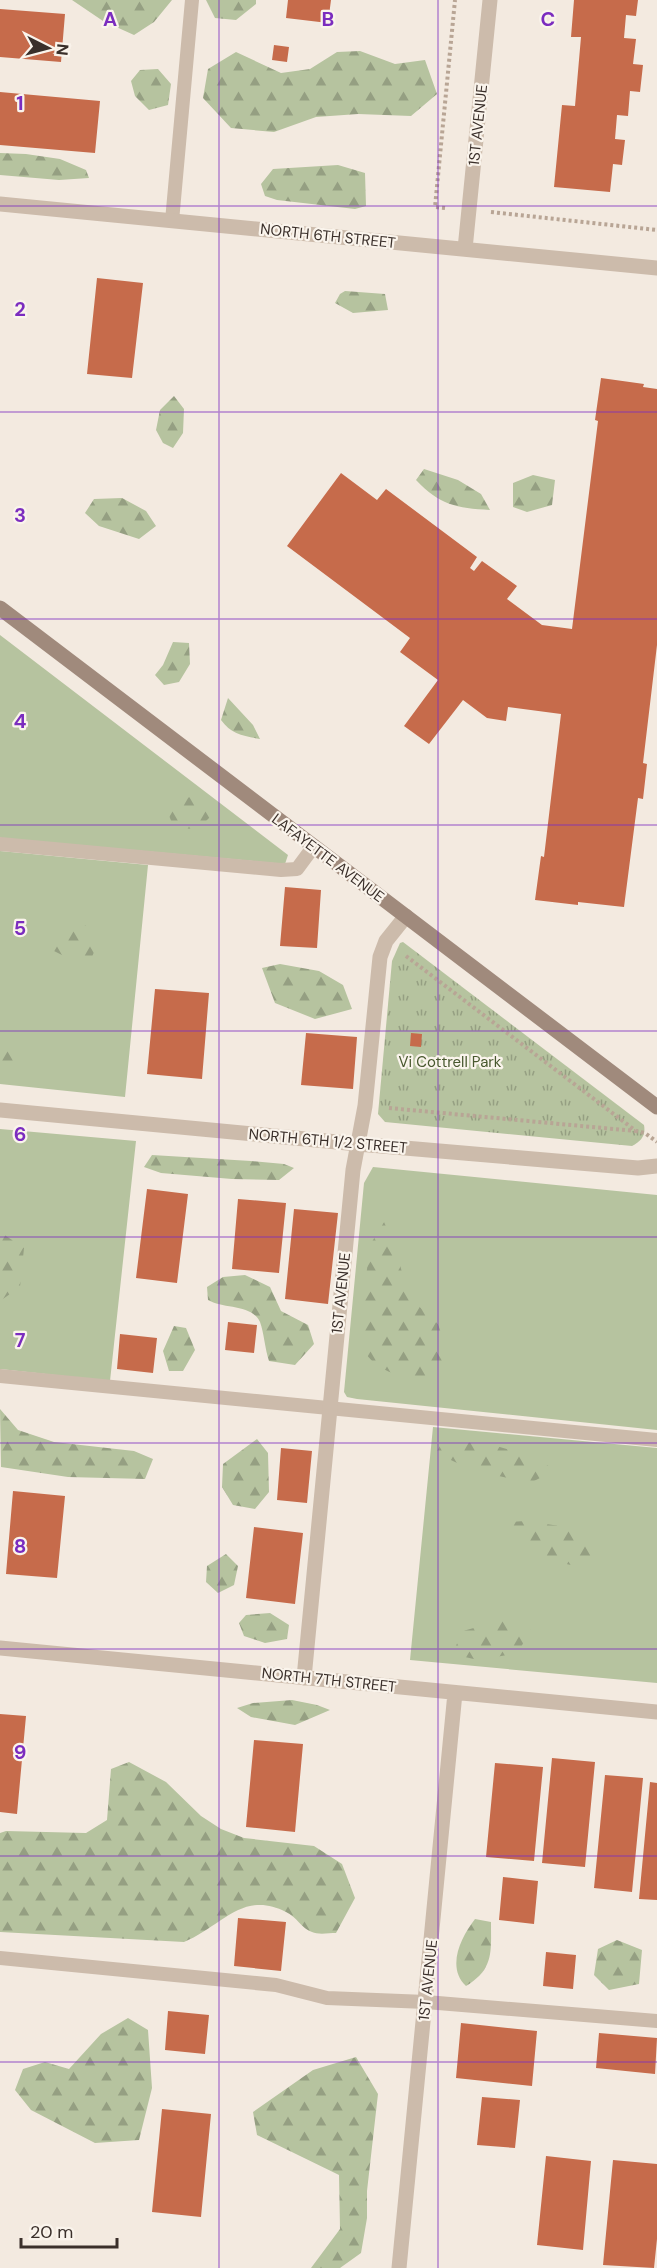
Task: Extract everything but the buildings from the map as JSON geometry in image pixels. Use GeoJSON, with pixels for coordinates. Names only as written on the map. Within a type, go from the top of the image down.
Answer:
{"type":"FeatureCollection","features":[{"type":"Feature","properties":{"kind":"street","name":"1ST AVENUE"},"geometry":{"type":"LineString","coordinates":[[465,249],[490,0]]}},
{"type":"Feature","properties":{"kind":"street","name":"NORTH 6TH STREET"},"geometry":{"type":"LineString","coordinates":[[0,204],[657,268]]}},
{"type":"Feature","properties":{"kind":"street","name":"LAFAYETTE AVENUE"},"geometry":{"type":"LineString","coordinates":[[0,608],[657,1107]]}},
{"type":"Feature","properties":{"kind":"street","name":"1ST AVENUE"},"geometry":{"type":"LineString","coordinates":[[304,1678],[329,1409],[358,1144],[365,1106],[380,957],[386,941],[406,916]]}},
{"type":"Feature","properties":{"kind":"street","name":"NORTH 6TH 1/2 STREET"},"geometry":{"type":"LineString","coordinates":[[0,1110],[638,1168],[657,1166]]}},
{"type":"Feature","properties":{"kind":"street","name":"NORTH 7TH STREET"},"geometry":{"type":"LineString","coordinates":[[0,1648],[657,1712]]}},
{"type":"Feature","properties":{"kind":"street","name":"1ST AVENUE"},"geometry":{"type":"LineString","coordinates":[[399,2268],[455,1693]]}},
{"type":"Feature","properties":{"kind":"lane"},"geometry":{"type":"LineString","coordinates":[[172,221],[192,0]]}},
{"type":"Feature","properties":{"kind":"lane"},"geometry":{"type":"LineString","coordinates":[[0,844],[281,870],[297,869],[314,846]]}},
{"type":"Feature","properties":{"kind":"lane"},"geometry":{"type":"LineString","coordinates":[[0,1376],[657,1440]]}},
{"type":"Feature","properties":{"kind":"lane"},"geometry":{"type":"LineString","coordinates":[[0,1958],[276,1985],[327,1998],[426,2002],[657,2021]]}},
{"type":"Feature","properties":{"kind":"path"},"geometry":{"type":"LineString","coordinates":[[386,941],[636,1131]]}},
{"type":"Feature","properties":{"kind":"path"},"geometry":{"type":"LineString","coordinates":[[365,1106],[645,1132],[657,1142]]}},
{"type":"Feature","properties":{"kind":"green space"},"geometry":{"type":"Polygon","coordinates":[[[72,0],[172,0],[154,22],[134,35],[103,21],[72,0]]]}},
{"type":"Feature","properties":{"kind":"green space"},"geometry":{"type":"Polygon","coordinates":[[[206,0],[256,0],[256,4],[236,20],[215,18],[206,0]]]}},
{"type":"Feature","properties":{"kind":"green space"},"geometry":{"type":"Polygon","coordinates":[[[360,51],[395,64],[425,60],[437,94],[411,116],[358,114],[316,117],[274,132],[231,128],[203,98],[208,69],[236,52],[281,73],[310,69],[337,52],[360,51]]]}},
{"type":"Feature","properties":{"kind":"green space"},"geometry":{"type":"Polygon","coordinates":[[[158,69],[171,84],[168,105],[149,110],[135,96],[131,81],[140,70],[158,69]]]}},
{"type":"Feature","properties":{"kind":"green space"},"geometry":{"type":"Polygon","coordinates":[[[0,153],[60,159],[86,170],[89,178],[59,180],[0,175],[0,153]]]}},
{"type":"Feature","properties":{"kind":"green space"},"geometry":{"type":"Polygon","coordinates":[[[338,165],[365,173],[366,206],[355,209],[277,200],[265,196],[261,184],[273,169],[338,165]]]}},
{"type":"Feature","properties":{"kind":"green space"},"geometry":{"type":"Polygon","coordinates":[[[345,291],[385,294],[388,310],[353,313],[335,303],[340,294],[345,291]]]}},
{"type":"Feature","properties":{"kind":"green space"},"geometry":{"type":"Polygon","coordinates":[[[174,396],[184,409],[183,433],[173,448],[163,443],[156,430],[160,410],[174,396]]]}},
{"type":"Feature","properties":{"kind":"green space"},"geometry":{"type":"Polygon","coordinates":[[[424,469],[458,480],[481,494],[490,510],[467,508],[441,500],[416,480],[424,469]]]}},
{"type":"Feature","properties":{"kind":"green space"},"geometry":{"type":"Polygon","coordinates":[[[533,475],[555,480],[552,505],[527,512],[513,507],[513,483],[533,475]]]}},
{"type":"Feature","properties":{"kind":"green space"},"geometry":{"type":"Polygon","coordinates":[[[122,498],[146,511],[156,526],[139,539],[99,526],[85,513],[94,499],[122,498]]]}},
{"type":"Feature","properties":{"kind":"green space"},"geometry":{"type":"Polygon","coordinates":[[[0,635],[288,855],[285,864],[0,838],[0,635]]]}},
{"type":"Feature","properties":{"kind":"green space"},"geometry":{"type":"Polygon","coordinates":[[[173,642],[189,643],[190,664],[179,682],[164,685],[155,675],[163,665],[173,642]]]}},
{"type":"Feature","properties":{"kind":"green space"},"geometry":{"type":"Polygon","coordinates":[[[228,698],[253,725],[260,739],[233,731],[221,720],[228,698]]]}},
{"type":"Feature","properties":{"kind":"green space"},"geometry":{"type":"Polygon","coordinates":[[[202,795],[215,812],[198,829],[174,828],[166,808],[179,799],[202,795]]]}},
{"type":"Feature","properties":{"kind":"green space"},"geometry":{"type":"Polygon","coordinates":[[[0,851],[148,865],[125,1097],[0,1084],[0,851]]]}},
{"type":"Feature","properties":{"kind":"green space"},"geometry":{"type":"Polygon","coordinates":[[[81,922],[100,937],[92,957],[70,959],[48,948],[56,928],[81,922]]]}},
{"type":"Feature","properties":{"kind":"green space","name":"Vi Cottrell Park"},"geometry":{"type":"Polygon","coordinates":[[[403,942],[644,1125],[644,1132],[640,1140],[632,1146],[385,1122],[378,1114],[392,961],[400,943],[403,942]]]}},
{"type":"Feature","properties":{"kind":"green space"},"geometry":{"type":"Polygon","coordinates":[[[280,964],[319,971],[343,985],[352,1009],[315,1019],[275,1003],[262,968],[280,964]]]}},
{"type":"Feature","properties":{"kind":"green space"},"geometry":{"type":"Polygon","coordinates":[[[15,1045],[26,1061],[4,1069],[0,1068],[0,1046],[15,1045]]]}},
{"type":"Feature","properties":{"kind":"green space"},"geometry":{"type":"Polygon","coordinates":[[[0,1129],[136,1141],[110,1381],[0,1369],[0,1129]]]}},
{"type":"Feature","properties":{"kind":"green space"},"geometry":{"type":"Polygon","coordinates":[[[152,1155],[284,1164],[294,1168],[279,1180],[161,1173],[144,1167],[152,1155]]]}},
{"type":"Feature","properties":{"kind":"green space"},"geometry":{"type":"Polygon","coordinates":[[[373,1167],[657,1195],[657,1430],[347,1397],[344,1392],[364,1183],[373,1167]]]}},
{"type":"Feature","properties":{"kind":"green space"},"geometry":{"type":"Polygon","coordinates":[[[384,1222],[396,1249],[408,1296],[438,1324],[450,1361],[431,1383],[398,1375],[380,1367],[372,1361],[358,1341],[370,1245],[384,1222]]]}},
{"type":"Feature","properties":{"kind":"green space"},"geometry":{"type":"Polygon","coordinates":[[[0,1232],[24,1248],[20,1287],[0,1301],[0,1232]]]}},
{"type":"Feature","properties":{"kind":"green space"},"geometry":{"type":"Polygon","coordinates":[[[245,1275],[270,1287],[281,1311],[308,1325],[314,1344],[295,1365],[269,1361],[260,1322],[251,1312],[208,1300],[207,1287],[223,1277],[245,1275]]]}},
{"type":"Feature","properties":{"kind":"green space"},"geometry":{"type":"Polygon","coordinates":[[[174,1326],[186,1328],[195,1350],[183,1371],[169,1371],[163,1351],[174,1326]]]}},
{"type":"Feature","properties":{"kind":"green space"},"geometry":{"type":"Polygon","coordinates":[[[0,1409],[18,1430],[54,1442],[134,1451],[153,1459],[145,1479],[68,1477],[1,1467],[0,1409]]]}},
{"type":"Feature","properties":{"kind":"green space"},"geometry":{"type":"Polygon","coordinates":[[[433,1427],[657,1448],[657,1683],[410,1660],[433,1427]]]}},
{"type":"Feature","properties":{"kind":"green space"},"geometry":{"type":"Polygon","coordinates":[[[257,1439],[268,1453],[269,1492],[255,1509],[233,1505],[222,1487],[223,1464],[257,1439]]]}},
{"type":"Feature","properties":{"kind":"green space"},"geometry":{"type":"Polygon","coordinates":[[[443,1440],[493,1445],[530,1456],[556,1470],[530,1483],[472,1470],[436,1453],[443,1440]]]}},
{"type":"Feature","properties":{"kind":"green space"},"geometry":{"type":"Polygon","coordinates":[[[525,1521],[574,1528],[595,1546],[585,1568],[543,1559],[513,1541],[510,1522],[525,1521]]]}},
{"type":"Feature","properties":{"kind":"green space"},"geometry":{"type":"Polygon","coordinates":[[[226,1554],[238,1566],[234,1585],[218,1593],[206,1582],[207,1566],[226,1554]]]}},
{"type":"Feature","properties":{"kind":"green space"},"geometry":{"type":"Polygon","coordinates":[[[270,1613],[289,1625],[287,1639],[265,1643],[244,1636],[239,1623],[246,1615],[270,1613]]]}},
{"type":"Feature","properties":{"kind":"green space"},"geometry":{"type":"Polygon","coordinates":[[[502,1620],[531,1628],[518,1653],[478,1660],[452,1654],[463,1631],[502,1620]]]}},
{"type":"Feature","properties":{"kind":"green space"},"geometry":{"type":"Polygon","coordinates":[[[292,1700],[330,1710],[295,1725],[251,1717],[237,1708],[253,1703],[292,1700]]]}},
{"type":"Feature","properties":{"kind":"green space"},"geometry":{"type":"Polygon","coordinates":[[[129,1762],[166,1782],[201,1816],[221,1829],[244,1838],[314,1846],[342,1864],[355,1898],[336,1933],[314,1933],[286,1912],[271,1906],[257,1905],[232,1913],[184,1942],[0,1932],[0,1833],[6,1831],[86,1833],[107,1820],[111,1769],[129,1762]]]}},
{"type":"Feature","properties":{"kind":"green space"},"geometry":{"type":"Polygon","coordinates":[[[475,1919],[491,1922],[489,1959],[482,1973],[466,1986],[460,1978],[456,1961],[465,1934],[475,1919]]]}},
{"type":"Feature","properties":{"kind":"green space"},"geometry":{"type":"Polygon","coordinates":[[[617,1940],[642,1950],[639,1984],[609,1990],[594,1975],[598,1949],[617,1940]]]}},
{"type":"Feature","properties":{"kind":"green space"},"geometry":{"type":"Polygon","coordinates":[[[128,2018],[148,2030],[152,2088],[139,2140],[95,2143],[31,2110],[15,2090],[23,2069],[45,2062],[69,2069],[101,2034],[128,2018]]]}},
{"type":"Feature","properties":{"kind":"green space"},"geometry":{"type":"Polygon","coordinates":[[[356,2057],[378,2094],[367,2191],[367,2218],[361,2253],[340,2268],[311,2268],[340,2229],[339,2175],[257,2135],[253,2112],[313,2070],[356,2057]]]}}]}
